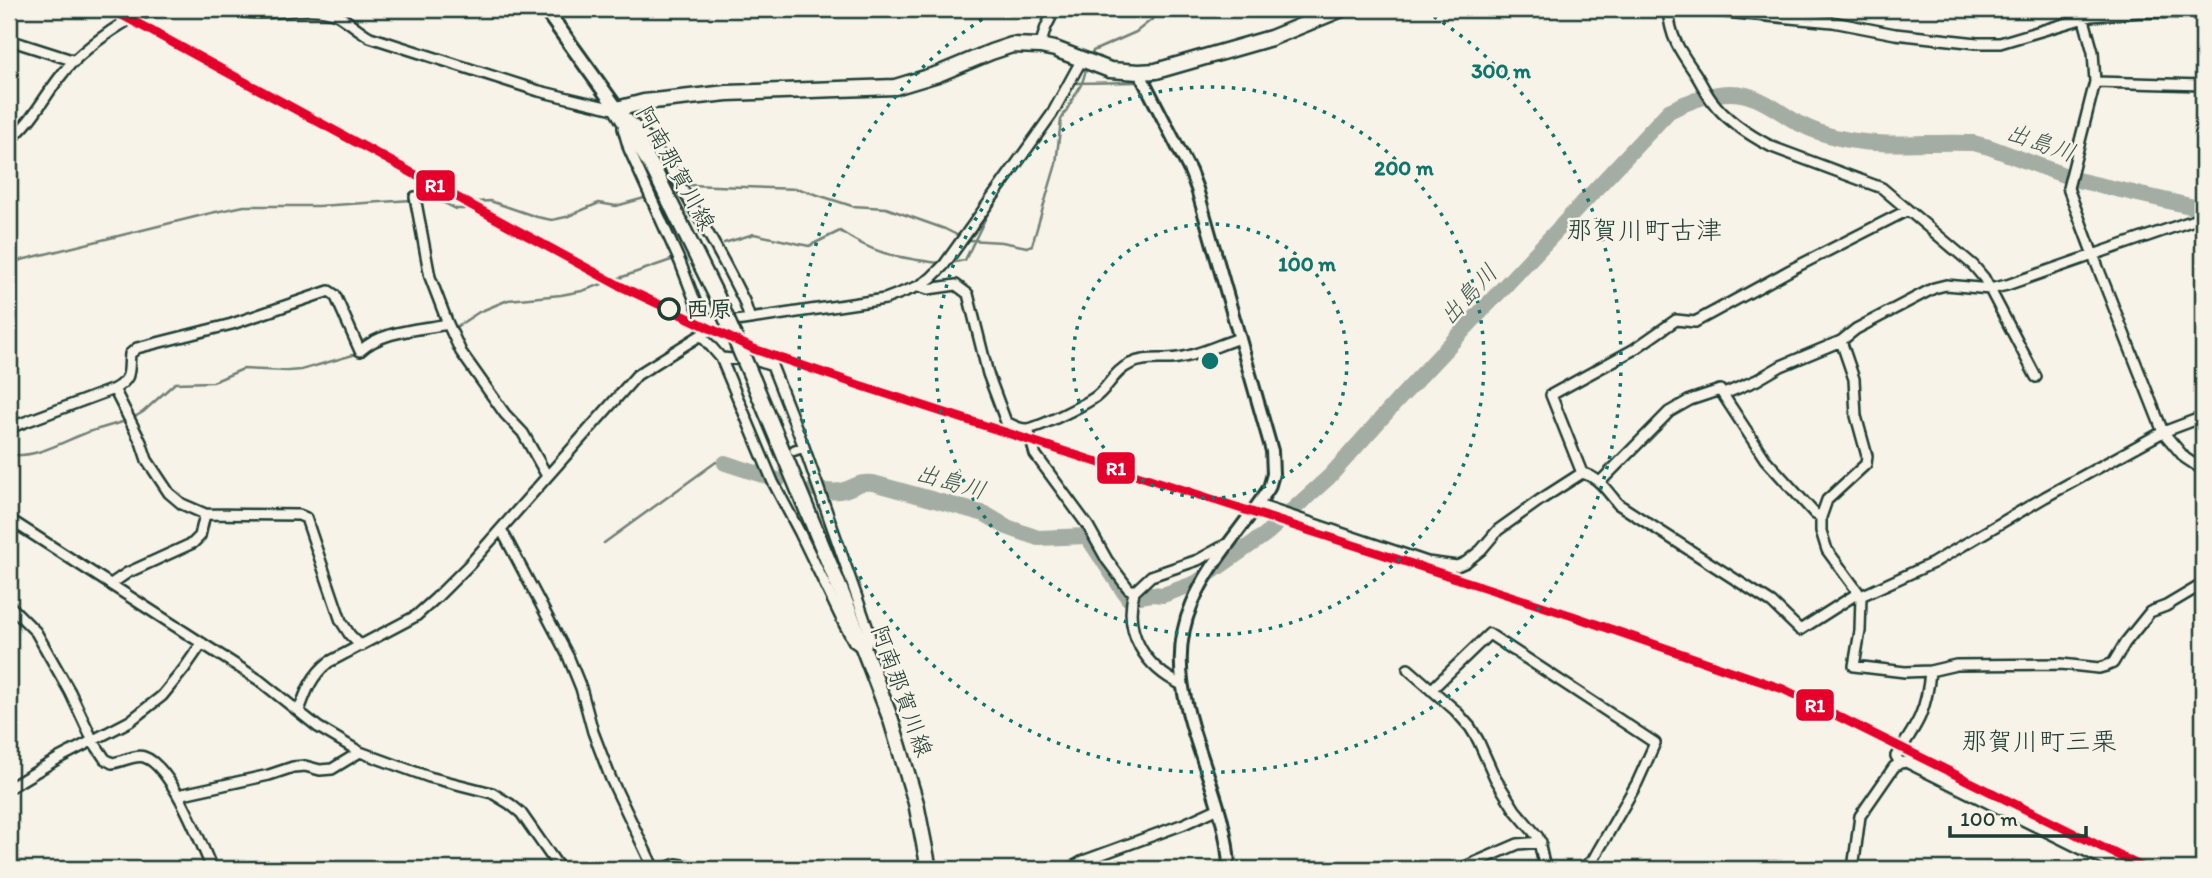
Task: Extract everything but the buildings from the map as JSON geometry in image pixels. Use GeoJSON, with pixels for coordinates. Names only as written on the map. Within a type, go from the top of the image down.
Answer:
{"type":"FeatureCollection","features":[{"type":"Feature","properties":{"kind":"main road"},"geometry":{"type":"LineString","coordinates":[[545,9],[617,109]]}},
{"type":"Feature","properties":{"kind":"main road","name":"阿南那賀川線"},"geometry":{"type":"LineString","coordinates":[[929,869],[916,803],[903,757],[864,649],[717,297],[654,170],[617,109],[644,102],[727,93],[895,88],[1012,45],[1055,49],[1110,71],[1156,71],[1271,38],[1342,9]]}},
{"type":"Feature","properties":{"kind":"street"},"geometry":{"type":"LineString","coordinates":[[9,140],[32,116],[65,70],[75,61],[122,24],[142,14],[168,9]]}},
{"type":"Feature","properties":{"kind":"street"},"geometry":{"type":"LineString","coordinates":[[234,9],[333,13],[370,37],[539,91],[617,109],[648,136],[659,150],[744,301],[750,319]]}},
{"type":"Feature","properties":{"kind":"street"},"geometry":{"type":"LineString","coordinates":[[1041,46],[1055,9]]}},
{"type":"Feature","properties":{"kind":"street"},"geometry":{"type":"LineString","coordinates":[[1668,9],[1675,44],[1723,113],[1756,139],[1772,147],[1882,188],[1973,265],[1990,289],[2036,377]]}},
{"type":"Feature","properties":{"kind":"street"},"geometry":{"type":"LineString","coordinates":[[1692,9],[1833,22],[1895,34],[1989,43],[2024,37],[2082,13],[2203,13]]}},
{"type":"Feature","properties":{"kind":"street"},"geometry":{"type":"LineString","coordinates":[[2082,13],[2093,52],[2095,82],[2071,178],[2070,194],[2162,432],[2185,458],[2203,470]]}},
{"type":"Feature","properties":{"kind":"street"},"geometry":{"type":"LineString","coordinates":[[9,40],[75,61]]}},
{"type":"Feature","properties":{"kind":"street"},"geometry":{"type":"LineString","coordinates":[[299,711],[310,681],[319,670],[329,662],[416,616],[469,565],[636,375],[721,325],[885,299],[919,286],[931,278],[944,265],[1052,114],[1081,61]]}},
{"type":"Feature","properties":{"kind":"street"},"geometry":{"type":"LineString","coordinates":[[1139,72],[1190,171],[1272,451],[1273,474],[1269,488],[1216,560],[1192,603],[1183,629],[1182,685],[1219,808],[1229,869]]}},
{"type":"Feature","properties":{"kind":"street"},"geometry":{"type":"LineString","coordinates":[[2095,82],[2203,85]]}},
{"type":"Feature","properties":{"kind":"street"},"geometry":{"type":"LineString","coordinates":[[617,109],[629,149],[680,262],[700,314],[721,325]]}},
{"type":"Feature","properties":{"kind":"street"},"geometry":{"type":"LineString","coordinates":[[415,200],[430,277],[449,328],[461,352],[484,386],[523,433],[547,476]]}},
{"type":"Feature","properties":{"kind":"street"},"geometry":{"type":"LineString","coordinates":[[1582,473],[1551,395],[1633,350],[1676,320],[1695,322],[1908,210]]}},
{"type":"Feature","properties":{"kind":"street"},"geometry":{"type":"LineString","coordinates":[[1724,394],[1841,341],[1856,329],[1934,288],[1946,285],[1990,289],[2007,285],[2203,219]]}},
{"type":"Feature","properties":{"kind":"street"},"geometry":{"type":"LineString","coordinates":[[919,286],[928,289],[956,285],[968,294],[988,374],[1006,422],[1028,429],[1091,401],[1119,371],[1132,363],[1149,358],[1178,358],[1240,338]]}},
{"type":"Feature","properties":{"kind":"street"},"geometry":{"type":"LineString","coordinates":[[9,428],[124,383],[129,376],[130,354],[137,348],[232,324],[329,291],[335,295],[360,351],[368,343],[383,336],[449,328]]}},
{"type":"Feature","properties":{"kind":"street"},"geometry":{"type":"LineString","coordinates":[[701,335],[721,358],[769,459],[771,478],[844,624],[854,642],[864,649],[870,637],[867,626],[819,489],[799,448],[772,366],[758,361],[721,358]]}},
{"type":"Feature","properties":{"kind":"street"},"geometry":{"type":"LineString","coordinates":[[1841,341],[1854,379],[1856,416],[1867,456],[1866,464],[1828,500],[1821,517],[1821,531],[1827,550],[1859,594],[1860,631],[1854,666],[1905,672],[1930,671],[1956,665],[2061,664],[2099,668],[2113,663],[2124,643],[2150,612],[2166,606],[2203,584]]}},
{"type":"Feature","properties":{"kind":"street"},"geometry":{"type":"LineString","coordinates":[[114,389],[138,434],[147,460],[169,494],[193,511],[205,514],[299,515],[306,518],[341,621],[349,635],[361,646]]}},
{"type":"Feature","properties":{"kind":"street"},"geometry":{"type":"LineString","coordinates":[[1600,482],[1669,412],[1690,400],[1720,390],[1765,459],[1815,514],[1821,517]]}},
{"type":"Feature","properties":{"kind":"street"},"geometry":{"type":"LineString","coordinates":[[1258,505],[1427,562],[1457,566],[1481,550],[1498,530],[1582,473],[1600,482],[1618,504],[1772,603],[1800,630],[1859,594],[1933,563],[2162,432],[2203,417]]}},
{"type":"Feature","properties":{"kind":"street"},"geometry":{"type":"LineString","coordinates":[[1028,429],[1035,454],[1088,526],[1107,561],[1134,592]]}},
{"type":"Feature","properties":{"kind":"street"},"geometry":{"type":"LineString","coordinates":[[111,584],[127,573],[193,543],[200,536],[205,514]]}},
{"type":"Feature","properties":{"kind":"street"},"geometry":{"type":"LineString","coordinates":[[9,519],[259,680],[318,727],[360,752],[429,777],[492,793],[521,813],[560,869]]}},
{"type":"Feature","properties":{"kind":"street"},"geometry":{"type":"LineString","coordinates":[[501,528],[569,656],[611,779],[654,869]]}},
{"type":"Feature","properties":{"kind":"street"},"geometry":{"type":"LineString","coordinates":[[1182,685],[1167,678],[1155,667],[1136,639],[1130,621],[1134,592],[1152,576],[1198,560],[1230,541]]}},
{"type":"Feature","properties":{"kind":"street"},"geometry":{"type":"LineString","coordinates":[[9,605],[36,632],[105,759],[112,763],[139,756],[154,762],[178,795],[212,869]]}},
{"type":"Feature","properties":{"kind":"street"},"geometry":{"type":"LineString","coordinates":[[1431,690],[1489,634],[1655,743],[1637,783],[1586,868]]}},
{"type":"Feature","properties":{"kind":"street"},"geometry":{"type":"LineString","coordinates":[[9,788],[130,721],[162,696],[202,643]]}},
{"type":"Feature","properties":{"kind":"street"},"geometry":{"type":"LineString","coordinates":[[1408,668],[1470,727],[1494,778],[1541,842],[1545,869]]}},
{"type":"Feature","properties":{"kind":"street"},"geometry":{"type":"LineString","coordinates":[[1900,763],[1896,755],[1922,715],[1928,694],[1930,671]]}},
{"type":"Feature","properties":{"kind":"street"},"geometry":{"type":"LineString","coordinates":[[178,795],[293,767],[332,769],[360,752]]}},
{"type":"Feature","properties":{"kind":"street"},"geometry":{"type":"LineString","coordinates":[[1853,869],[1860,816],[1894,767],[1906,762],[2122,869]]}},
{"type":"Feature","properties":{"kind":"street"},"geometry":{"type":"LineString","coordinates":[[1069,869],[1083,861],[1184,824],[1219,808]]}},
{"type":"Feature","properties":{"kind":"street"},"geometry":{"type":"LineString","coordinates":[[1460,869],[1518,844],[1541,842]]}},
{"type":"Feature","properties":{"kind":"street"},"geometry":{"type":"LineString","coordinates":[[663,869],[676,864],[709,869]]}},
{"type":"Feature","properties":{"kind":"waterway"},"geometry":{"type":"LineString","coordinates":[[1091,58],[1093,51],[1136,32],[1165,9]]}},
{"type":"Feature","properties":{"kind":"waterway"},"geometry":{"type":"LineString","coordinates":[[1346,14],[1358,9]]}},
{"type":"Feature","properties":{"kind":"waterway"},"geometry":{"type":"LineString","coordinates":[[2054,23],[2089,11],[2118,9]]}},
{"type":"Feature","properties":{"kind":"waterway"},"geometry":{"type":"LineString","coordinates":[[1271,45],[1324,24]]}},
{"type":"Feature","properties":{"kind":"waterway"},"geometry":{"type":"LineString","coordinates":[[1153,80],[1230,57]]}},
{"type":"Feature","properties":{"kind":"waterway"},"geometry":{"type":"LineString","coordinates":[[968,240],[1027,247],[1032,245],[1056,164],[1061,120],[1082,83],[1087,67]]}},
{"type":"Feature","properties":{"kind":"waterway"},"geometry":{"type":"LineString","coordinates":[[1055,116],[1075,83],[1137,82]]}},
{"type":"Feature","properties":{"kind":"waterway","name":"出島川"},"geometry":{"type":"LineString","coordinates":[[814,489],[837,491],[873,483],[985,514],[1007,527],[1038,538],[1087,536],[1128,598],[1163,595],[1196,583],[1266,534],[1329,477],[1669,111],[1696,99],[1716,94],[1736,93],[1753,97],[1804,126],[1836,137],[1879,143],[1973,143],[2077,180],[2203,209]]}},
{"type":"Feature","properties":{"kind":"waterway"},"geometry":{"type":"LineString","coordinates":[[688,185],[799,189],[852,206],[886,208],[959,236]]}},
{"type":"Feature","properties":{"kind":"waterway"},"geometry":{"type":"LineString","coordinates":[[418,200],[442,202],[456,209],[464,209],[476,202],[490,201],[552,220],[599,203],[616,206],[648,197]]}},
{"type":"Feature","properties":{"kind":"waterway"},"geometry":{"type":"LineString","coordinates":[[9,263],[244,206],[318,206],[412,200]]}},
{"type":"Feature","properties":{"kind":"waterway"},"geometry":{"type":"LineString","coordinates":[[950,263],[965,260],[991,207]]}},
{"type":"Feature","properties":{"kind":"waterway"},"geometry":{"type":"LineString","coordinates":[[724,243],[754,234],[809,246],[840,231],[887,254],[938,263]]}},
{"type":"Feature","properties":{"kind":"waterway"},"geometry":{"type":"LineString","coordinates":[[453,329],[479,312],[508,300],[582,291],[674,259]]}},
{"type":"Feature","properties":{"kind":"waterway"},"geometry":{"type":"LineString","coordinates":[[391,339],[447,330]]}},
{"type":"Feature","properties":{"kind":"waterway"},"geometry":{"type":"LineString","coordinates":[[133,418],[175,383],[213,382],[243,369],[301,370],[360,353]]}},
{"type":"Feature","properties":{"kind":"waterway"},"geometry":{"type":"LineString","coordinates":[[9,455],[39,452],[88,432],[126,421]]}},
{"type":"Feature","properties":{"kind":"waterway"},"geometry":{"type":"LineString","coordinates":[[604,543],[716,462],[725,463]]}},
{"type":"Feature","properties":{"kind":"waterway","name":"出島川"},"geometry":{"type":"LineString","coordinates":[[725,463],[778,480]]}},
{"type":"Feature","properties":{"kind":"transit line","name":"R1"},"geometry":{"type":"LineString","coordinates":[[111,9],[618,285],[754,349],[1573,616],[1783,689],[2146,869]]}},
{"type":"Feature","properties":{"kind":"place","name":"西原"},"geometry":{"type":"Point","coordinates":[669,309]}},
{"type":"Feature","properties":{"kind":"district","name":"那賀川町古津"},"geometry":{"type":"Point","coordinates":[1644,230]}},
{"type":"Feature","properties":{"kind":"district","name":"那賀川町三栗"},"geometry":{"type":"Point","coordinates":[2039,741]}}]}
